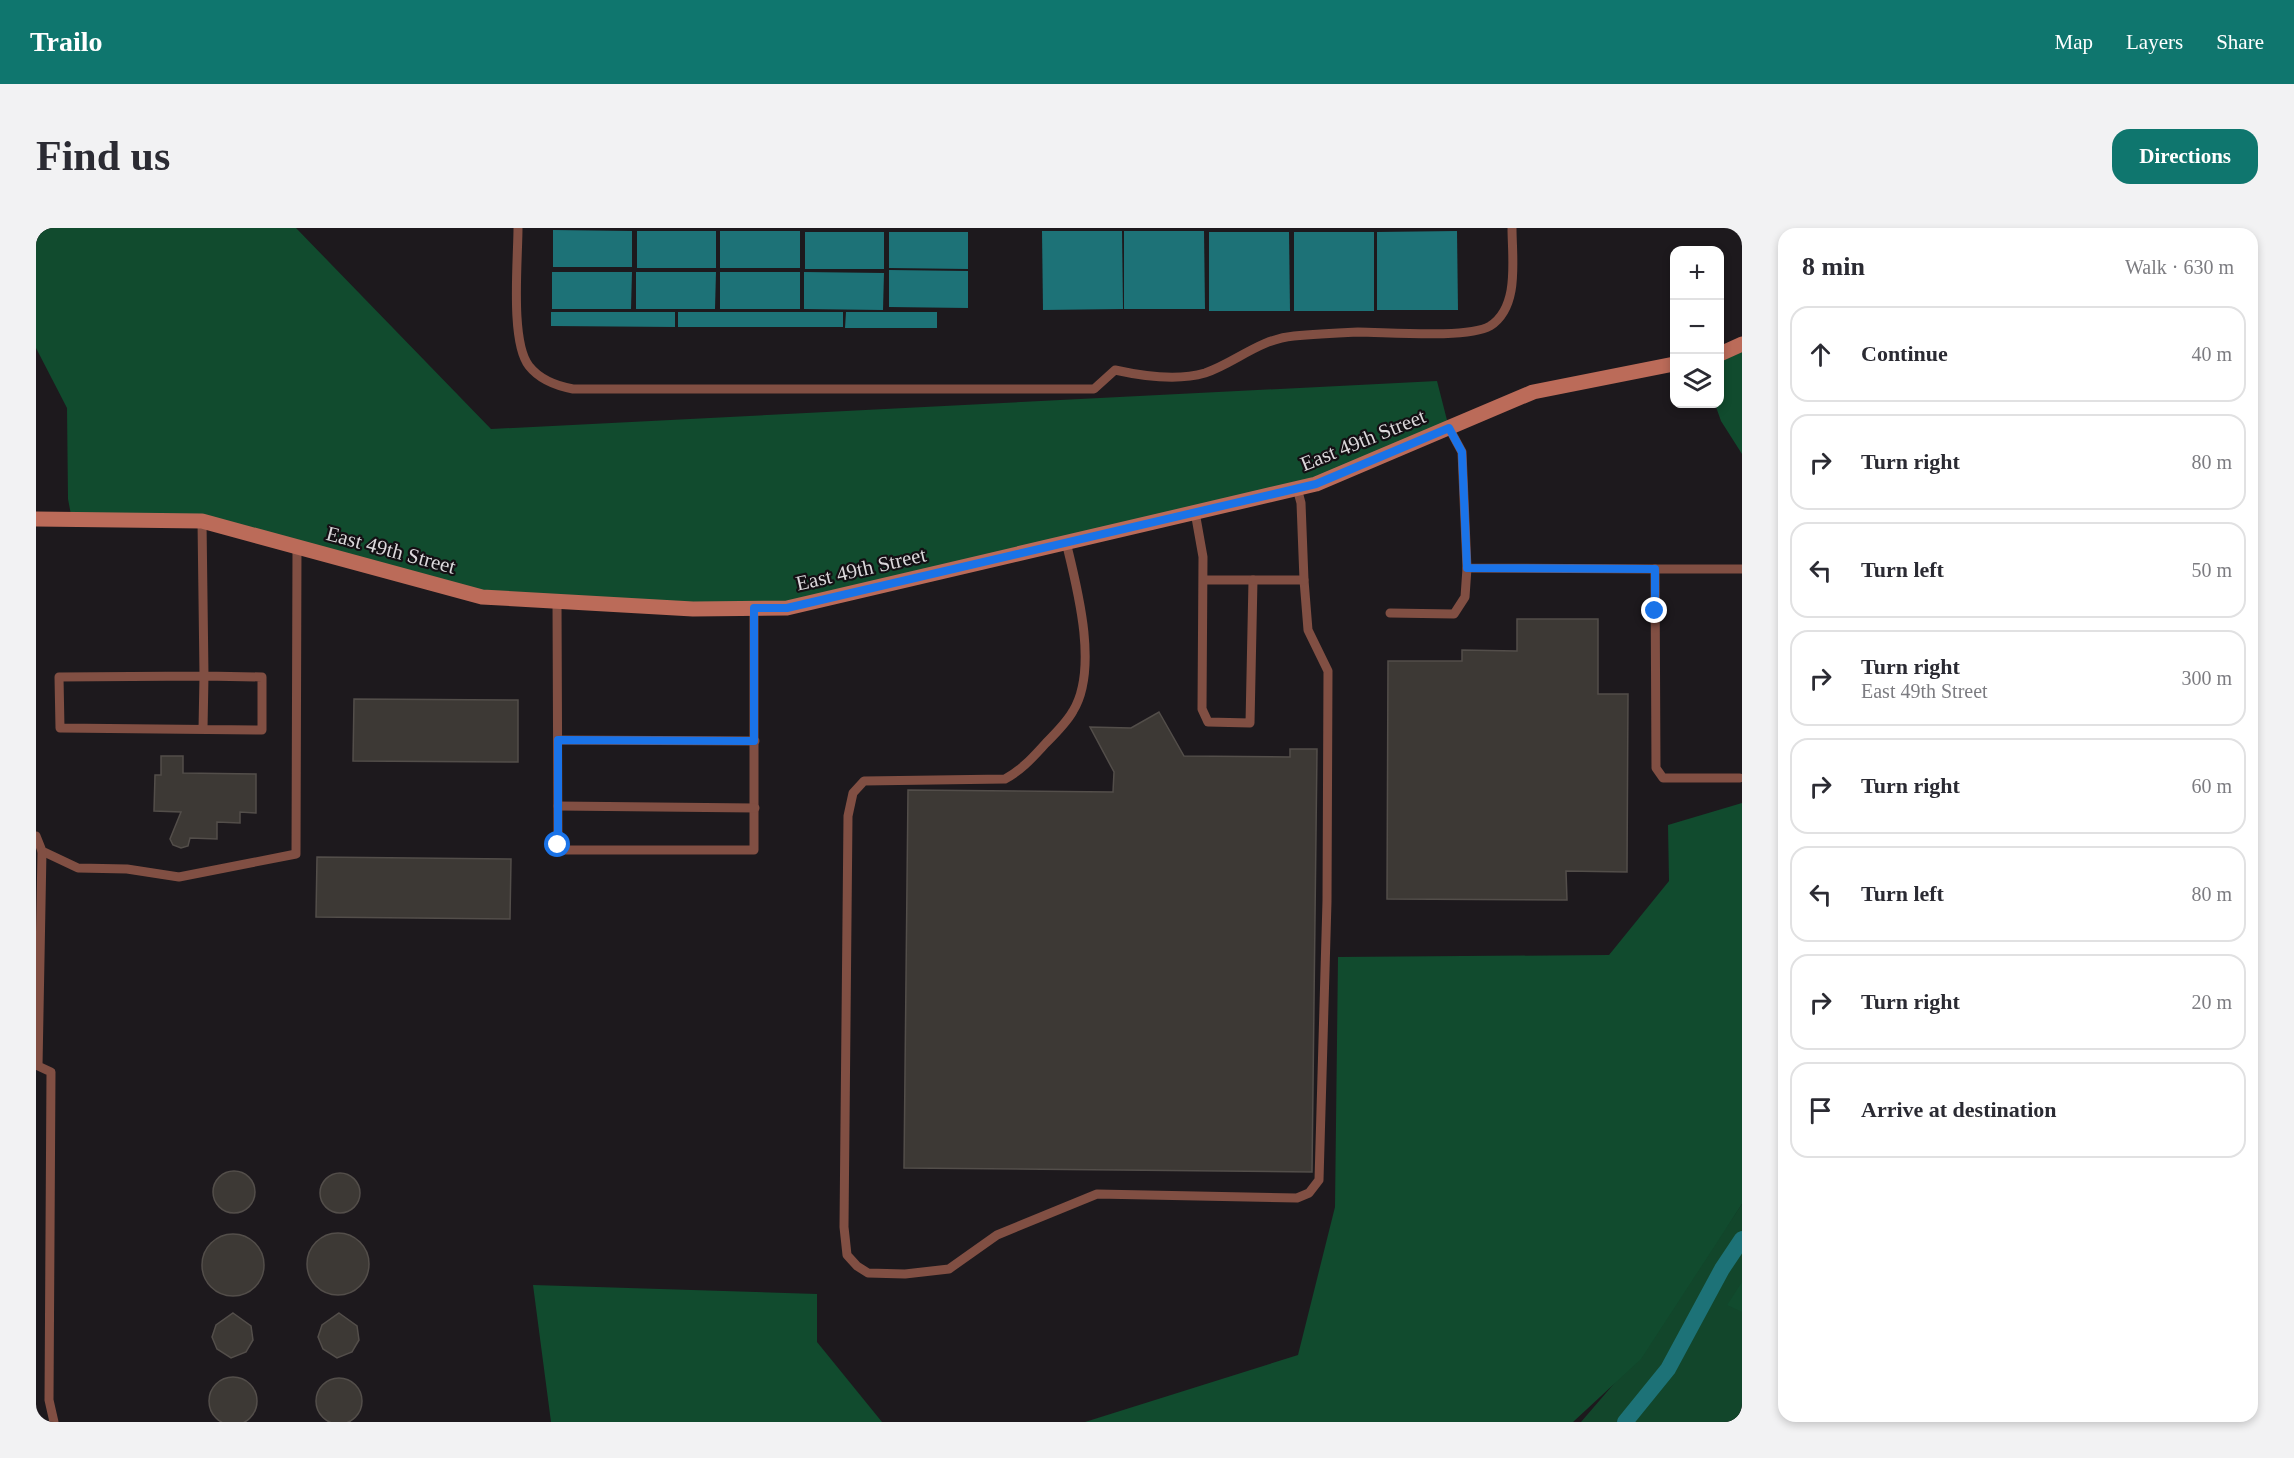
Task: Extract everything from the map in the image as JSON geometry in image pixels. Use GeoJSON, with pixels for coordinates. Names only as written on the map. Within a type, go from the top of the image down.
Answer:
{"type":"FeatureCollection","features":[{"type":"Feature","properties":{"kind":"street"},"geometry":{"type":"LineString","coordinates":[[1724,352],[1742,345]]}},
{"type":"Feature","properties":{"kind":"street","name":"East 49th Street"},"geometry":{"type":"LineString","coordinates":[[36,519],[202,521],[482,597],[693,609],[787,608],[1316,484],[1533,392],[1670,365]]}},
{"type":"Feature","properties":{"kind":"lane"},"geometry":{"type":"LineString","coordinates":[[518,228],[516,327],[528,366],[554,386],[573,388],[1094,389],[1115,370],[1138,375],[1190,375],[1207,372],[1239,354],[1290,336],[1465,332],[1490,326],[1501,315],[1509,300],[1512,285],[1512,228]]}},
{"type":"Feature","properties":{"kind":"lane"},"geometry":{"type":"LineString","coordinates":[[1390,613],[1454,614],[1465,597],[1467,568],[1462,452],[1449,428]]}},
{"type":"Feature","properties":{"kind":"lane"},"geometry":{"type":"LineString","coordinates":[[1066,542],[1083,630],[1082,682],[1073,711],[1050,740],[1020,772],[1005,780],[864,781],[853,793],[848,816],[844,1227],[847,1255],[857,1266],[868,1273],[905,1274],[949,1269],[997,1235],[1097,1194],[1297,1198],[1309,1193],[1319,1180],[1327,901],[1328,671],[1308,630],[1301,503],[1297,489]]}},
{"type":"Feature","properties":{"kind":"lane"},"geometry":{"type":"LineString","coordinates":[[1195,512],[1203,557],[1202,709],[1208,722],[1250,723],[1253,580]]}},
{"type":"Feature","properties":{"kind":"lane"},"geometry":{"type":"LineString","coordinates":[[202,521],[203,729]]}},
{"type":"Feature","properties":{"kind":"lane"},"geometry":{"type":"LineString","coordinates":[[42,851],[78,868],[127,869],[179,877],[296,854],[297,547]]}},
{"type":"Feature","properties":{"kind":"lane"},"geometry":{"type":"LineString","coordinates":[[1467,568],[1742,569]]}},
{"type":"Feature","properties":{"kind":"lane"},"geometry":{"type":"LineString","coordinates":[[1655,569],[1656,768],[1663,778],[1740,778]]}},
{"type":"Feature","properties":{"kind":"lane"},"geometry":{"type":"LineString","coordinates":[[1203,580],[1304,580]]}},
{"type":"Feature","properties":{"kind":"lane"},"geometry":{"type":"LineString","coordinates":[[557,601],[558,845],[561,850],[752,852],[755,848],[754,608]]}},
{"type":"Feature","properties":{"kind":"lane"},"geometry":{"type":"LineString","coordinates":[[204,676],[262,677],[262,730],[60,728],[59,677],[204,676]]}},
{"type":"Feature","properties":{"kind":"lane"},"geometry":{"type":"LineString","coordinates":[[558,740],[754,741]]}},
{"type":"Feature","properties":{"kind":"lane"},"geometry":{"type":"LineString","coordinates":[[558,806],[755,808]]}},
{"type":"Feature","properties":{"kind":"lane"},"geometry":{"type":"LineString","coordinates":[[36,836],[42,851],[38,1066],[51,1072],[49,1400],[54,1422]]}},
{"type":"Feature","properties":{"kind":"green space"},"geometry":{"type":"Polygon","coordinates":[[[36,228],[296,228],[491,429],[1437,381],[1449,428],[1316,484],[787,608],[482,597],[202,521],[72,520],[68,499],[67,408],[36,348],[36,228]]]}},
{"type":"Feature","properties":{"kind":"green space"},"geometry":{"type":"Polygon","coordinates":[[[1742,344],[1742,454],[1721,421],[1716,408],[1724,408],[1724,351],[1742,344]]]}},
{"type":"Feature","properties":{"kind":"green space"},"geometry":{"type":"Polygon","coordinates":[[[1742,803],[1742,1204],[1641,1359],[1573,1422],[1085,1422],[1298,1355],[1335,1207],[1338,957],[1609,955],[1669,881],[1668,825],[1742,803]]]}},
{"type":"Feature","properties":{"kind":"green space"},"geometry":{"type":"Polygon","coordinates":[[[1742,1204],[1742,1406],[1737,1422],[1581,1422],[1643,1350],[1742,1204]]]}},
{"type":"Feature","properties":{"kind":"green space"},"geometry":{"type":"Polygon","coordinates":[[[1742,1282],[1742,1312],[1727,1305],[1742,1282]]]}},
{"type":"Feature","properties":{"kind":"green space"},"geometry":{"type":"Polygon","coordinates":[[[533,1285],[817,1294],[817,1342],[882,1422],[551,1422],[533,1285]]]}},
{"type":"Feature","properties":{"kind":"water"},"geometry":{"type":"Polygon","coordinates":[[[553,230],[632,231],[632,267],[553,267],[553,230]]]}},
{"type":"Feature","properties":{"kind":"water"},"geometry":{"type":"Polygon","coordinates":[[[637,231],[716,231],[716,268],[637,268],[637,231]]]}},
{"type":"Feature","properties":{"kind":"water"},"geometry":{"type":"Polygon","coordinates":[[[720,231],[800,231],[800,268],[720,268],[720,231]]]}},
{"type":"Feature","properties":{"kind":"water"},"geometry":{"type":"Polygon","coordinates":[[[1042,231],[1122,231],[1123,309],[1043,310],[1042,231]]]}},
{"type":"Feature","properties":{"kind":"water"},"geometry":{"type":"Polygon","coordinates":[[[1124,231],[1204,231],[1205,309],[1124,309],[1124,231]]]}},
{"type":"Feature","properties":{"kind":"water"},"geometry":{"type":"Polygon","coordinates":[[[1457,231],[1458,310],[1377,310],[1377,232],[1457,231]]]}},
{"type":"Feature","properties":{"kind":"water"},"geometry":{"type":"Polygon","coordinates":[[[805,232],[884,232],[884,269],[805,269],[805,232]]]}},
{"type":"Feature","properties":{"kind":"water"},"geometry":{"type":"Polygon","coordinates":[[[889,232],[968,232],[968,269],[889,268],[889,232]]]}},
{"type":"Feature","properties":{"kind":"water"},"geometry":{"type":"Polygon","coordinates":[[[1209,232],[1289,232],[1290,311],[1209,311],[1209,232]]]}},
{"type":"Feature","properties":{"kind":"water"},"geometry":{"type":"Polygon","coordinates":[[[1294,232],[1374,232],[1374,311],[1294,311],[1294,232]]]}},
{"type":"Feature","properties":{"kind":"water"},"geometry":{"type":"Polygon","coordinates":[[[889,270],[968,271],[968,308],[889,307],[889,270]]]}},
{"type":"Feature","properties":{"kind":"water"},"geometry":{"type":"Polygon","coordinates":[[[552,272],[632,272],[631,309],[552,309],[552,272]]]}},
{"type":"Feature","properties":{"kind":"water"},"geometry":{"type":"Polygon","coordinates":[[[636,272],[716,272],[715,309],[636,309],[636,272]]]}},
{"type":"Feature","properties":{"kind":"water"},"geometry":{"type":"Polygon","coordinates":[[[720,272],[800,272],[800,309],[720,309],[720,272]]]}},
{"type":"Feature","properties":{"kind":"water"},"geometry":{"type":"Polygon","coordinates":[[[804,272],[884,273],[883,310],[804,309],[804,272]]]}},
{"type":"Feature","properties":{"kind":"water"},"geometry":{"type":"Polygon","coordinates":[[[551,312],[675,312],[675,327],[551,326],[551,312]]]}},
{"type":"Feature","properties":{"kind":"water"},"geometry":{"type":"Polygon","coordinates":[[[678,312],[843,312],[843,327],[678,327],[678,312]]]}},
{"type":"Feature","properties":{"kind":"water"},"geometry":{"type":"Polygon","coordinates":[[[846,312],[937,312],[937,328],[845,328],[846,312]]]}},
{"type":"Feature","properties":{"kind":"building"},"geometry":{"type":"Polygon","coordinates":[[[1517,619],[1598,619],[1598,694],[1628,694],[1627,872],[1566,871],[1567,900],[1387,899],[1388,661],[1462,661],[1462,650],[1517,651],[1517,619]]]}},
{"type":"Feature","properties":{"kind":"building"},"geometry":{"type":"Polygon","coordinates":[[[354,699],[518,700],[518,762],[353,761],[354,699]]]}},
{"type":"Feature","properties":{"kind":"building"},"geometry":{"type":"Polygon","coordinates":[[[1159,712],[1184,756],[1290,757],[1290,749],[1317,749],[1312,1172],[904,1168],[908,790],[1113,792],[1114,772],[1090,727],[1131,728],[1159,712]]]}},
{"type":"Feature","properties":{"kind":"building"},"geometry":{"type":"Polygon","coordinates":[[[161,756],[183,756],[183,773],[256,774],[256,813],[240,812],[240,823],[217,822],[217,839],[190,838],[188,846],[181,848],[173,845],[170,839],[181,812],[154,811],[155,775],[161,775],[161,756]]]}},
{"type":"Feature","properties":{"kind":"building"},"geometry":{"type":"Polygon","coordinates":[[[317,857],[511,859],[510,919],[316,917],[317,857]]]}},
{"type":"Feature","properties":{"kind":"building"},"geometry":{"type":"Polygon","coordinates":[[[234,1171],[249,1177],[255,1192],[249,1207],[234,1213],[219,1207],[213,1192],[219,1177],[234,1171]]]}},
{"type":"Feature","properties":{"kind":"building"},"geometry":{"type":"Polygon","coordinates":[[[340,1173],[348,1174],[354,1179],[359,1185],[359,1201],[354,1207],[348,1212],[340,1213],[332,1212],[326,1207],[321,1201],[320,1193],[321,1185],[326,1179],[332,1174],[340,1173]]]}},
{"type":"Feature","properties":{"kind":"building"},"geometry":{"type":"Polygon","coordinates":[[[338,1233],[350,1235],[360,1242],[367,1252],[369,1264],[367,1276],[360,1286],[350,1293],[338,1295],[326,1293],[316,1286],[309,1276],[307,1264],[309,1252],[316,1242],[326,1235],[338,1233]]]}},
{"type":"Feature","properties":{"kind":"building"},"geometry":{"type":"Polygon","coordinates":[[[233,1234],[245,1236],[255,1243],[262,1253],[264,1265],[262,1277],[255,1287],[245,1294],[233,1296],[221,1294],[211,1287],[204,1277],[202,1265],[204,1253],[211,1243],[221,1236],[233,1234]]]}},
{"type":"Feature","properties":{"kind":"building"},"geometry":{"type":"Polygon","coordinates":[[[233,1313],[251,1326],[253,1340],[246,1352],[231,1358],[217,1349],[212,1337],[216,1325],[233,1313]]]}},
{"type":"Feature","properties":{"kind":"building"},"geometry":{"type":"Polygon","coordinates":[[[339,1313],[357,1326],[359,1340],[352,1352],[337,1358],[323,1349],[318,1337],[322,1325],[339,1313]]]}},
{"type":"Feature","properties":{"kind":"building"},"geometry":{"type":"Polygon","coordinates":[[[233,1377],[250,1384],[257,1401],[250,1418],[233,1425],[216,1418],[209,1401],[216,1384],[233,1377]]]}},
{"type":"Feature","properties":{"kind":"building"},"geometry":{"type":"Polygon","coordinates":[[[344,1378],[356,1384],[361,1392],[361,1410],[356,1418],[348,1423],[334,1424],[326,1421],[319,1414],[316,1396],[319,1388],[326,1381],[344,1378]]]}},
{"type":"Feature","properties":{"kind":"waterway"},"geometry":{"type":"LineString","coordinates":[[1625,1422],[1668,1369],[1722,1269],[1742,1239]]}},
{"type":"Feature","properties":{"kind":"route"},"geometry":{"type":"LineString","coordinates":[[558,845],[558,740],[754,741],[754,608],[787,608],[1316,484],[1449,428],[1462,452],[1467,568],[1655,569],[1655,611]]}}]}
